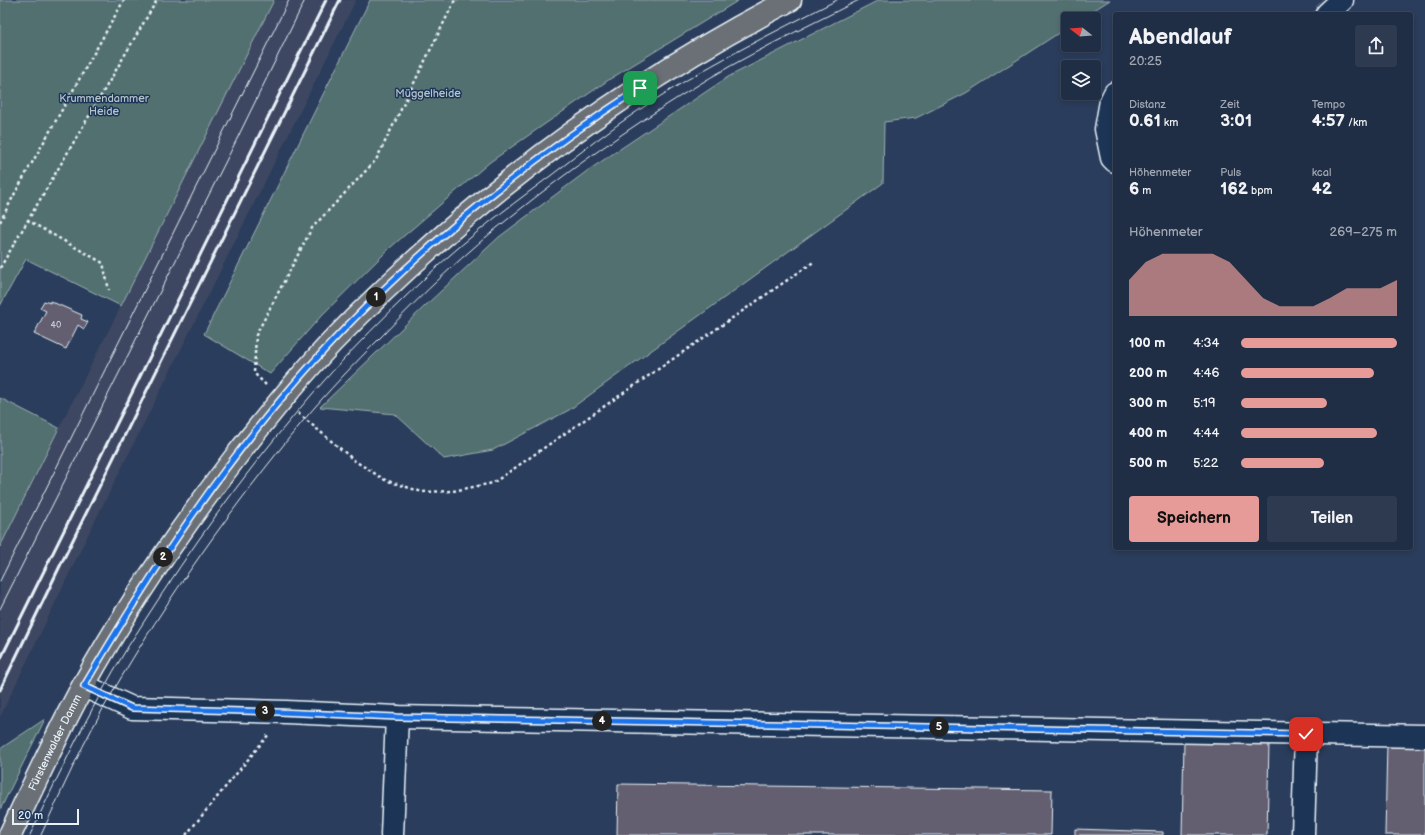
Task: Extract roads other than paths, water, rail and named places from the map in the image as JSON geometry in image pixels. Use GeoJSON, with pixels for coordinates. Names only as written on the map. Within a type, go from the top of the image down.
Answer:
{"type":"FeatureCollection","features":[{"type":"Feature","properties":{"kind":"main road","name":"Fürstenwalder Damm"},"geometry":{"type":"LineString","coordinates":[[10,835],[63,723],[132,606],[165,554],[208,493],[281,399],[330,344],[384,290],[444,234],[507,183],[594,117],[685,58],[790,0]]}},
{"type":"Feature","properties":{"kind":"lane"},"geometry":{"type":"LineString","coordinates":[[1329,12],[1342,0]]}},
{"type":"Feature","properties":{"kind":"lane"},"geometry":{"type":"LineString","coordinates":[[1113,97],[1106,129],[1113,159]]}},
{"type":"Feature","properties":{"kind":"lane"},"geometry":{"type":"LineString","coordinates":[[84,686],[132,708],[397,717],[1425,736]]}},
{"type":"Feature","properties":{"kind":"lane"},"geometry":{"type":"LineString","coordinates":[[392,835],[397,717]]}},
{"type":"Feature","properties":{"kind":"lane"},"geometry":{"type":"LineString","coordinates":[[1303,835],[1306,734]]}},
{"type":"Feature","properties":{"kind":"tram line"},"geometry":{"type":"LineString","coordinates":[[0,581],[289,0]]}},
{"type":"Feature","properties":{"kind":"tram line"},"geometry":{"type":"LineString","coordinates":[[0,609],[233,147],[305,0]]}},
{"type":"Feature","properties":{"kind":"tram line"},"geometry":{"type":"LineString","coordinates":[[30,835],[98,698],[180,566],[236,488],[276,438],[314,392],[370,331],[462,244],[617,125],[687,80],[837,0]]}},
{"type":"Feature","properties":{"kind":"tram line"},"geometry":{"type":"LineString","coordinates":[[41,835],[74,764],[101,712],[132,659],[201,554],[251,486],[303,421],[341,378],[428,289],[478,244],[534,198],[644,119],[731,66],[859,0]]}},
{"type":"Feature","properties":{"kind":"railway"},"geometry":{"type":"LineString","coordinates":[[0,660],[326,0]]}},
{"type":"Feature","properties":{"kind":"railway"},"geometry":{"type":"LineString","coordinates":[[0,690],[340,0]]}},
{"type":"Feature","properties":{"kind":"park label","name":"Müggelheide"},"geometry":{"type":"Point","coordinates":[428,93]}},
{"type":"Feature","properties":{"kind":"park label","name":"Krummendammer Heide"},"geometry":{"type":"Point","coordinates":[104,104]}}]}
